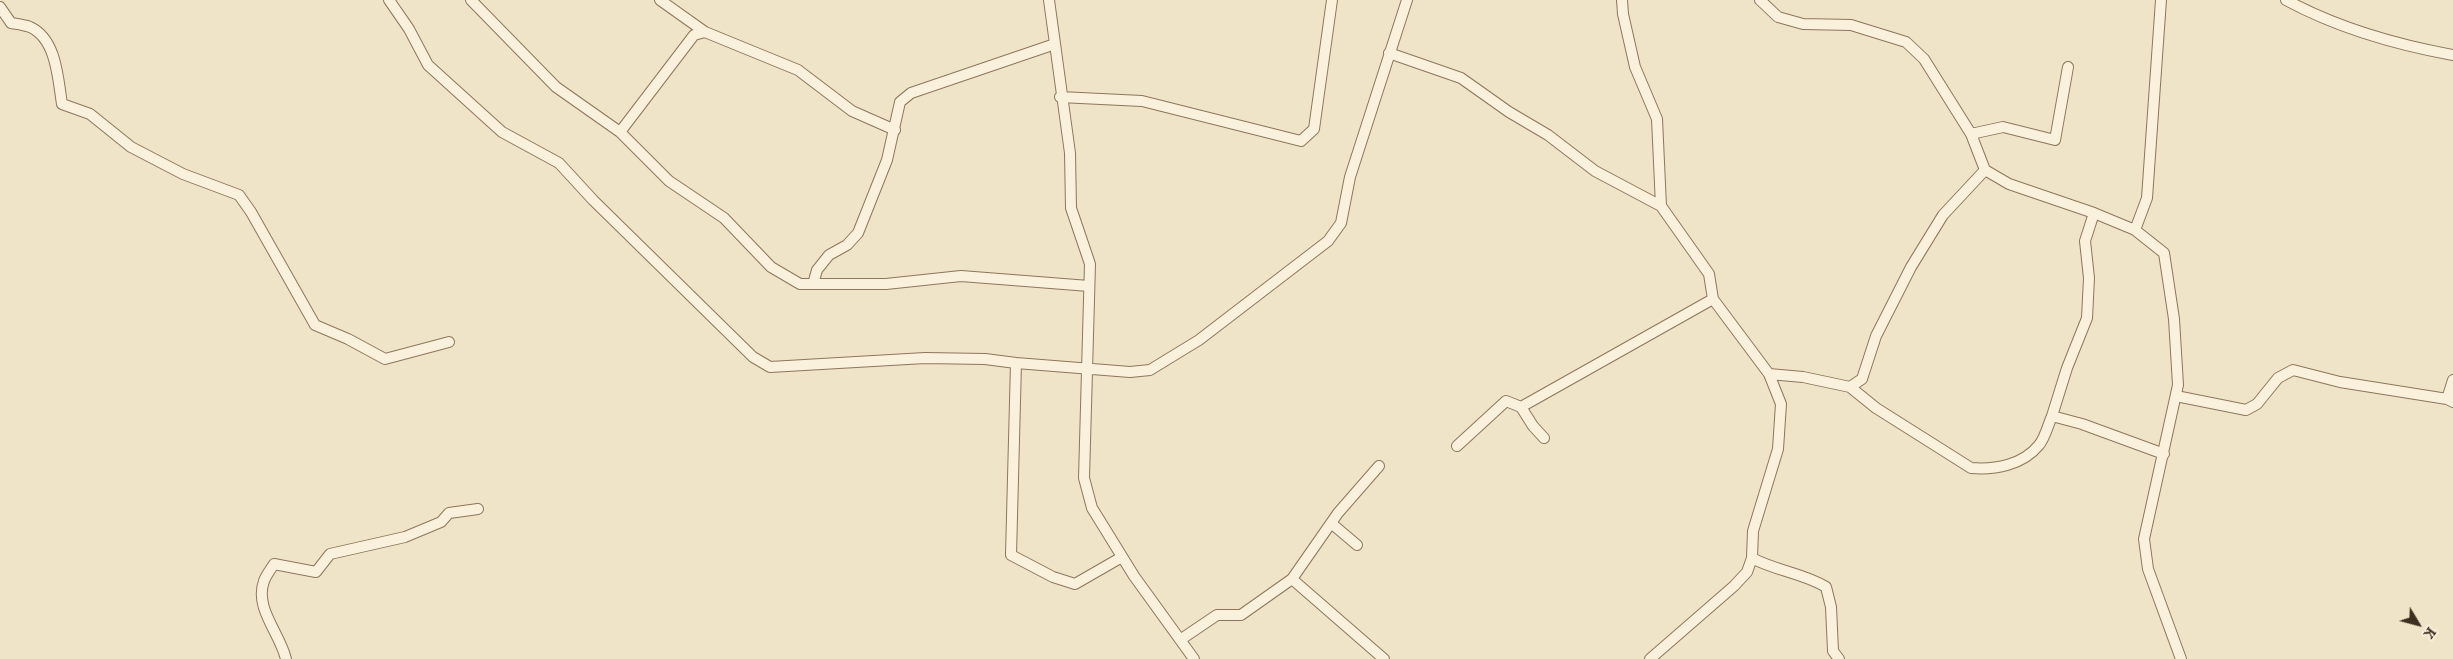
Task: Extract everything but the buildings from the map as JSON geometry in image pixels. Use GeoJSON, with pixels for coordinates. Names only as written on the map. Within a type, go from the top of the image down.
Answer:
{"type":"FeatureCollection","features":[{"type":"Feature","properties":{"kind":"street"},"geometry":{"type":"LineString","coordinates":[[389,0],[410,29],[428,65],[502,132],[558,163],[754,357],[770,367],[925,358],[985,359],[1130,372],[1150,370],[1198,340],[1328,241],[1340,224],[1350,177],[1407,0]]}},
{"type":"Feature","properties":{"kind":"street"},"geometry":{"type":"LineString","coordinates":[[471,0],[556,88],[620,132],[669,181],[724,218],[771,267],[800,284],[886,284],[961,276],[1089,286]]}},
{"type":"Feature","properties":{"kind":"street"},"geometry":{"type":"LineString","coordinates":[[660,0],[704,32],[798,70],[852,111],[895,130]]}},
{"type":"Feature","properties":{"kind":"street"},"geometry":{"type":"LineString","coordinates":[[1049,0],[1060,96],[1070,153],[1071,208],[1090,264],[1084,478],[1092,508],[1122,557],[1194,659]]}},
{"type":"Feature","properties":{"kind":"street"},"geometry":{"type":"LineString","coordinates":[[1060,96],[1142,101],[1301,141],[1314,129],[1332,0]]}},
{"type":"Feature","properties":{"kind":"street"},"geometry":{"type":"LineString","coordinates":[[1622,0],[1623,14],[1635,67],[1657,119],[1661,206]]}},
{"type":"Feature","properties":{"kind":"street"},"geometry":{"type":"LineString","coordinates":[[1760,0],[1778,17],[1786,20],[1803,24],[1851,25],[1906,42],[1924,59],[1971,134],[1985,170],[2009,184],[2094,213],[2135,230],[2164,254],[2174,318],[2178,385],[2144,538],[2148,569],[2181,659]]}},
{"type":"Feature","properties":{"kind":"street"},"geometry":{"type":"LineString","coordinates":[[2135,230],[2147,198],[2161,0]]}},
{"type":"Feature","properties":{"kind":"street"},"geometry":{"type":"LineString","coordinates":[[2286,0],[2302,9],[2403,46],[2453,55]]}},
{"type":"Feature","properties":{"kind":"street"},"geometry":{"type":"LineString","coordinates":[[0,7],[11,23],[32,28],[47,41],[56,64],[62,104],[90,114],[130,147],[183,174],[239,195],[251,212],[315,325],[348,339],[385,359],[449,342]]}},
{"type":"Feature","properties":{"kind":"street"},"geometry":{"type":"LineString","coordinates":[[620,132],[694,35],[704,32]]}},
{"type":"Feature","properties":{"kind":"street"},"geometry":{"type":"LineString","coordinates":[[813,284],[817,270],[829,255],[847,245],[858,234],[887,160],[900,102],[911,93],[1054,44]]}},
{"type":"Feature","properties":{"kind":"street"},"geometry":{"type":"LineString","coordinates":[[1389,53],[1460,78],[1509,112],[1548,135],[1595,171],[1661,206],[1709,274],[1713,299],[1770,374],[1782,404],[1778,449],[1753,531],[1752,558],[1747,572],[1734,586],[1650,659]]}},
{"type":"Feature","properties":{"kind":"street"},"geometry":{"type":"LineString","coordinates":[[1971,134],[2003,127],[2055,140],[2068,67]]}},
{"type":"Feature","properties":{"kind":"street"},"geometry":{"type":"LineString","coordinates":[[1850,387],[1862,379],[1876,336],[1911,267],[1938,223],[1985,170]]}},
{"type":"Feature","properties":{"kind":"street"},"geometry":{"type":"LineString","coordinates":[[1770,374],[1803,377],[1850,387],[1876,408],[1972,468],[1986,469],[2007,466],[2025,457],[2040,444],[2087,318],[2089,278],[2086,241],[2094,213]]}},
{"type":"Feature","properties":{"kind":"street"},"geometry":{"type":"LineString","coordinates":[[1521,407],[1713,299]]}},
{"type":"Feature","properties":{"kind":"street"},"geometry":{"type":"LineString","coordinates":[[1016,363],[1011,555],[1053,577],[1075,584],[1122,557]]}},
{"type":"Feature","properties":{"kind":"street"},"geometry":{"type":"LineString","coordinates":[[2176,396],[2246,410],[2257,404],[2278,378],[2293,370],[2340,382],[2450,400],[2453,380]]}},
{"type":"Feature","properties":{"kind":"street"},"geometry":{"type":"LineString","coordinates":[[1457,446],[1506,401],[1521,407],[1533,426],[1544,438]]}},
{"type":"Feature","properties":{"kind":"street"},"geometry":{"type":"LineString","coordinates":[[2052,416],[2082,424],[2164,454]]}},
{"type":"Feature","properties":{"kind":"street"},"geometry":{"type":"LineString","coordinates":[[1180,640],[1217,616],[1241,615],[1292,579],[1331,523],[1379,466]]}},
{"type":"Feature","properties":{"kind":"street"},"geometry":{"type":"LineString","coordinates":[[286,659],[283,645],[261,600],[264,580],[274,564],[316,572],[330,554],[405,537],[441,522],[449,513],[478,509]]}},
{"type":"Feature","properties":{"kind":"street"},"geometry":{"type":"LineString","coordinates":[[1331,523],[1357,545]]}},
{"type":"Feature","properties":{"kind":"street"},"geometry":{"type":"LineString","coordinates":[[1752,558],[1768,567],[1813,579],[1826,587],[1831,607],[1834,651],[1839,659]]}},
{"type":"Feature","properties":{"kind":"street"},"geometry":{"type":"LineString","coordinates":[[1292,579],[1384,659]]}}]}
